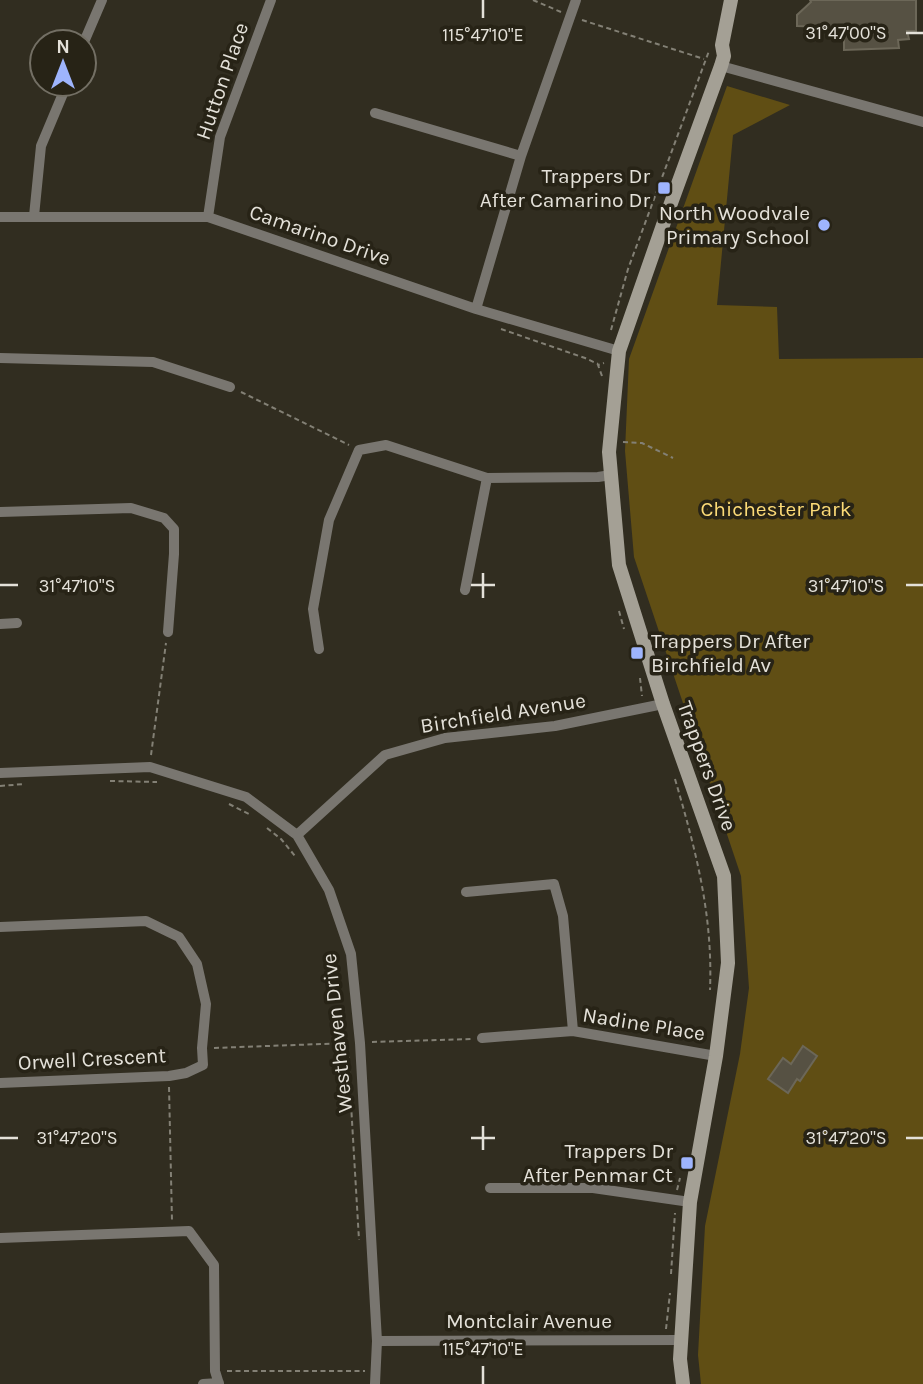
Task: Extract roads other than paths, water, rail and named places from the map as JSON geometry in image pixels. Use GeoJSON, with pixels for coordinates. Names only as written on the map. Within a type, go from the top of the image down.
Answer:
{"type":"FeatureCollection","features":[{"type":"Feature","properties":{"kind":"main road","name":"Trappers Drive"},"geometry":{"type":"LineString","coordinates":[[722,61],[722,45],[731,0]]}},
{"type":"Feature","properties":{"kind":"main road","name":"Trappers Drive"},"geometry":{"type":"LineString","coordinates":[[683,1384],[680,1359],[690,1202],[716,1056],[728,963],[724,876],[663,704],[619,565],[609,452],[619,351],[722,61],[731,47],[741,0]]}},
{"type":"Feature","properties":{"kind":"street"},"geometry":{"type":"LineString","coordinates":[[90,28],[102,0]]}},
{"type":"Feature","properties":{"kind":"street","name":"Hutton Place"},"geometry":{"type":"LineString","coordinates":[[208,217],[220,137],[271,0]]}},
{"type":"Feature","properties":{"kind":"street"},"geometry":{"type":"LineString","coordinates":[[476,309],[520,156],[576,0]]}},
{"type":"Feature","properties":{"kind":"street"},"geometry":{"type":"LineString","coordinates":[[722,61],[923,122]]}},
{"type":"Feature","properties":{"kind":"street"},"geometry":{"type":"LineString","coordinates":[[34,216],[41,146],[61,98]]}},
{"type":"Feature","properties":{"kind":"street"},"geometry":{"type":"LineString","coordinates":[[375,113],[520,156]]}},
{"type":"Feature","properties":{"kind":"street","name":"Camarino Drive"},"geometry":{"type":"LineString","coordinates":[[0,217],[208,217],[476,309],[619,351]]}},
{"type":"Feature","properties":{"kind":"street"},"geometry":{"type":"LineString","coordinates":[[0,358],[153,362],[230,387]]}},
{"type":"Feature","properties":{"kind":"street"},"geometry":{"type":"LineString","coordinates":[[319,649],[313,609],[329,520],[359,450],[386,445],[487,478],[611,475]]}},
{"type":"Feature","properties":{"kind":"street"},"geometry":{"type":"LineString","coordinates":[[465,590],[487,478]]}},
{"type":"Feature","properties":{"kind":"street"},"geometry":{"type":"LineString","coordinates":[[0,512],[131,508],[164,518],[174,529],[167,632]]}},
{"type":"Feature","properties":{"kind":"street"},"geometry":{"type":"LineString","coordinates":[[0,624],[17,623]]}},
{"type":"Feature","properties":{"kind":"street","name":"Birchfield Avenue"},"geometry":{"type":"LineString","coordinates":[[297,835],[385,755],[444,738],[555,726],[663,704]]}},
{"type":"Feature","properties":{"kind":"street","name":"Westhaven Drive"},"geometry":{"type":"LineString","coordinates":[[0,773],[150,767],[246,797],[297,835],[329,890],[351,954],[360,1043],[377,1341],[375,1384]]}},
{"type":"Feature","properties":{"kind":"street"},"geometry":{"type":"LineString","coordinates":[[467,892],[554,884],[563,916],[573,1031]]}},
{"type":"Feature","properties":{"kind":"street","name":"Orwell Crescent"},"geometry":{"type":"LineString","coordinates":[[0,927],[146,921],[179,937],[197,964],[206,1004],[202,1065],[186,1073],[0,1083]]}},
{"type":"Feature","properties":{"kind":"street","name":"Nadine Place"},"geometry":{"type":"LineString","coordinates":[[482,1038],[573,1031],[716,1056]]}},
{"type":"Feature","properties":{"kind":"street"},"geometry":{"type":"LineString","coordinates":[[490,1188],[593,1188],[690,1202]]}},
{"type":"Feature","properties":{"kind":"street"},"geometry":{"type":"LineString","coordinates":[[0,1238],[190,1231],[214,1265],[215,1371],[219,1384],[203,1384]]}},
{"type":"Feature","properties":{"kind":"street","name":"Montclair Avenue"},"geometry":{"type":"LineString","coordinates":[[377,1341],[681,1340]]}},
{"type":"Feature","properties":{"kind":"place","name":"Trappers Dr After Camarino Dr"},"geometry":{"type":"Point","coordinates":[664,188]}},
{"type":"Feature","properties":{"kind":"place","name":"North Woodvale Primary School"},"geometry":{"type":"Point","coordinates":[824,225]}},
{"type":"Feature","properties":{"kind":"place","name":"Trappers Dr After Birchfield Av"},"geometry":{"type":"Point","coordinates":[637,653]}},
{"type":"Feature","properties":{"kind":"place","name":"Trappers Dr After Penmar Ct"},"geometry":{"type":"Point","coordinates":[687,1163]}},
{"type":"Feature","properties":{"kind":"park label","name":"Chichester Park"},"geometry":{"type":"Point","coordinates":[776,509]}}]}
